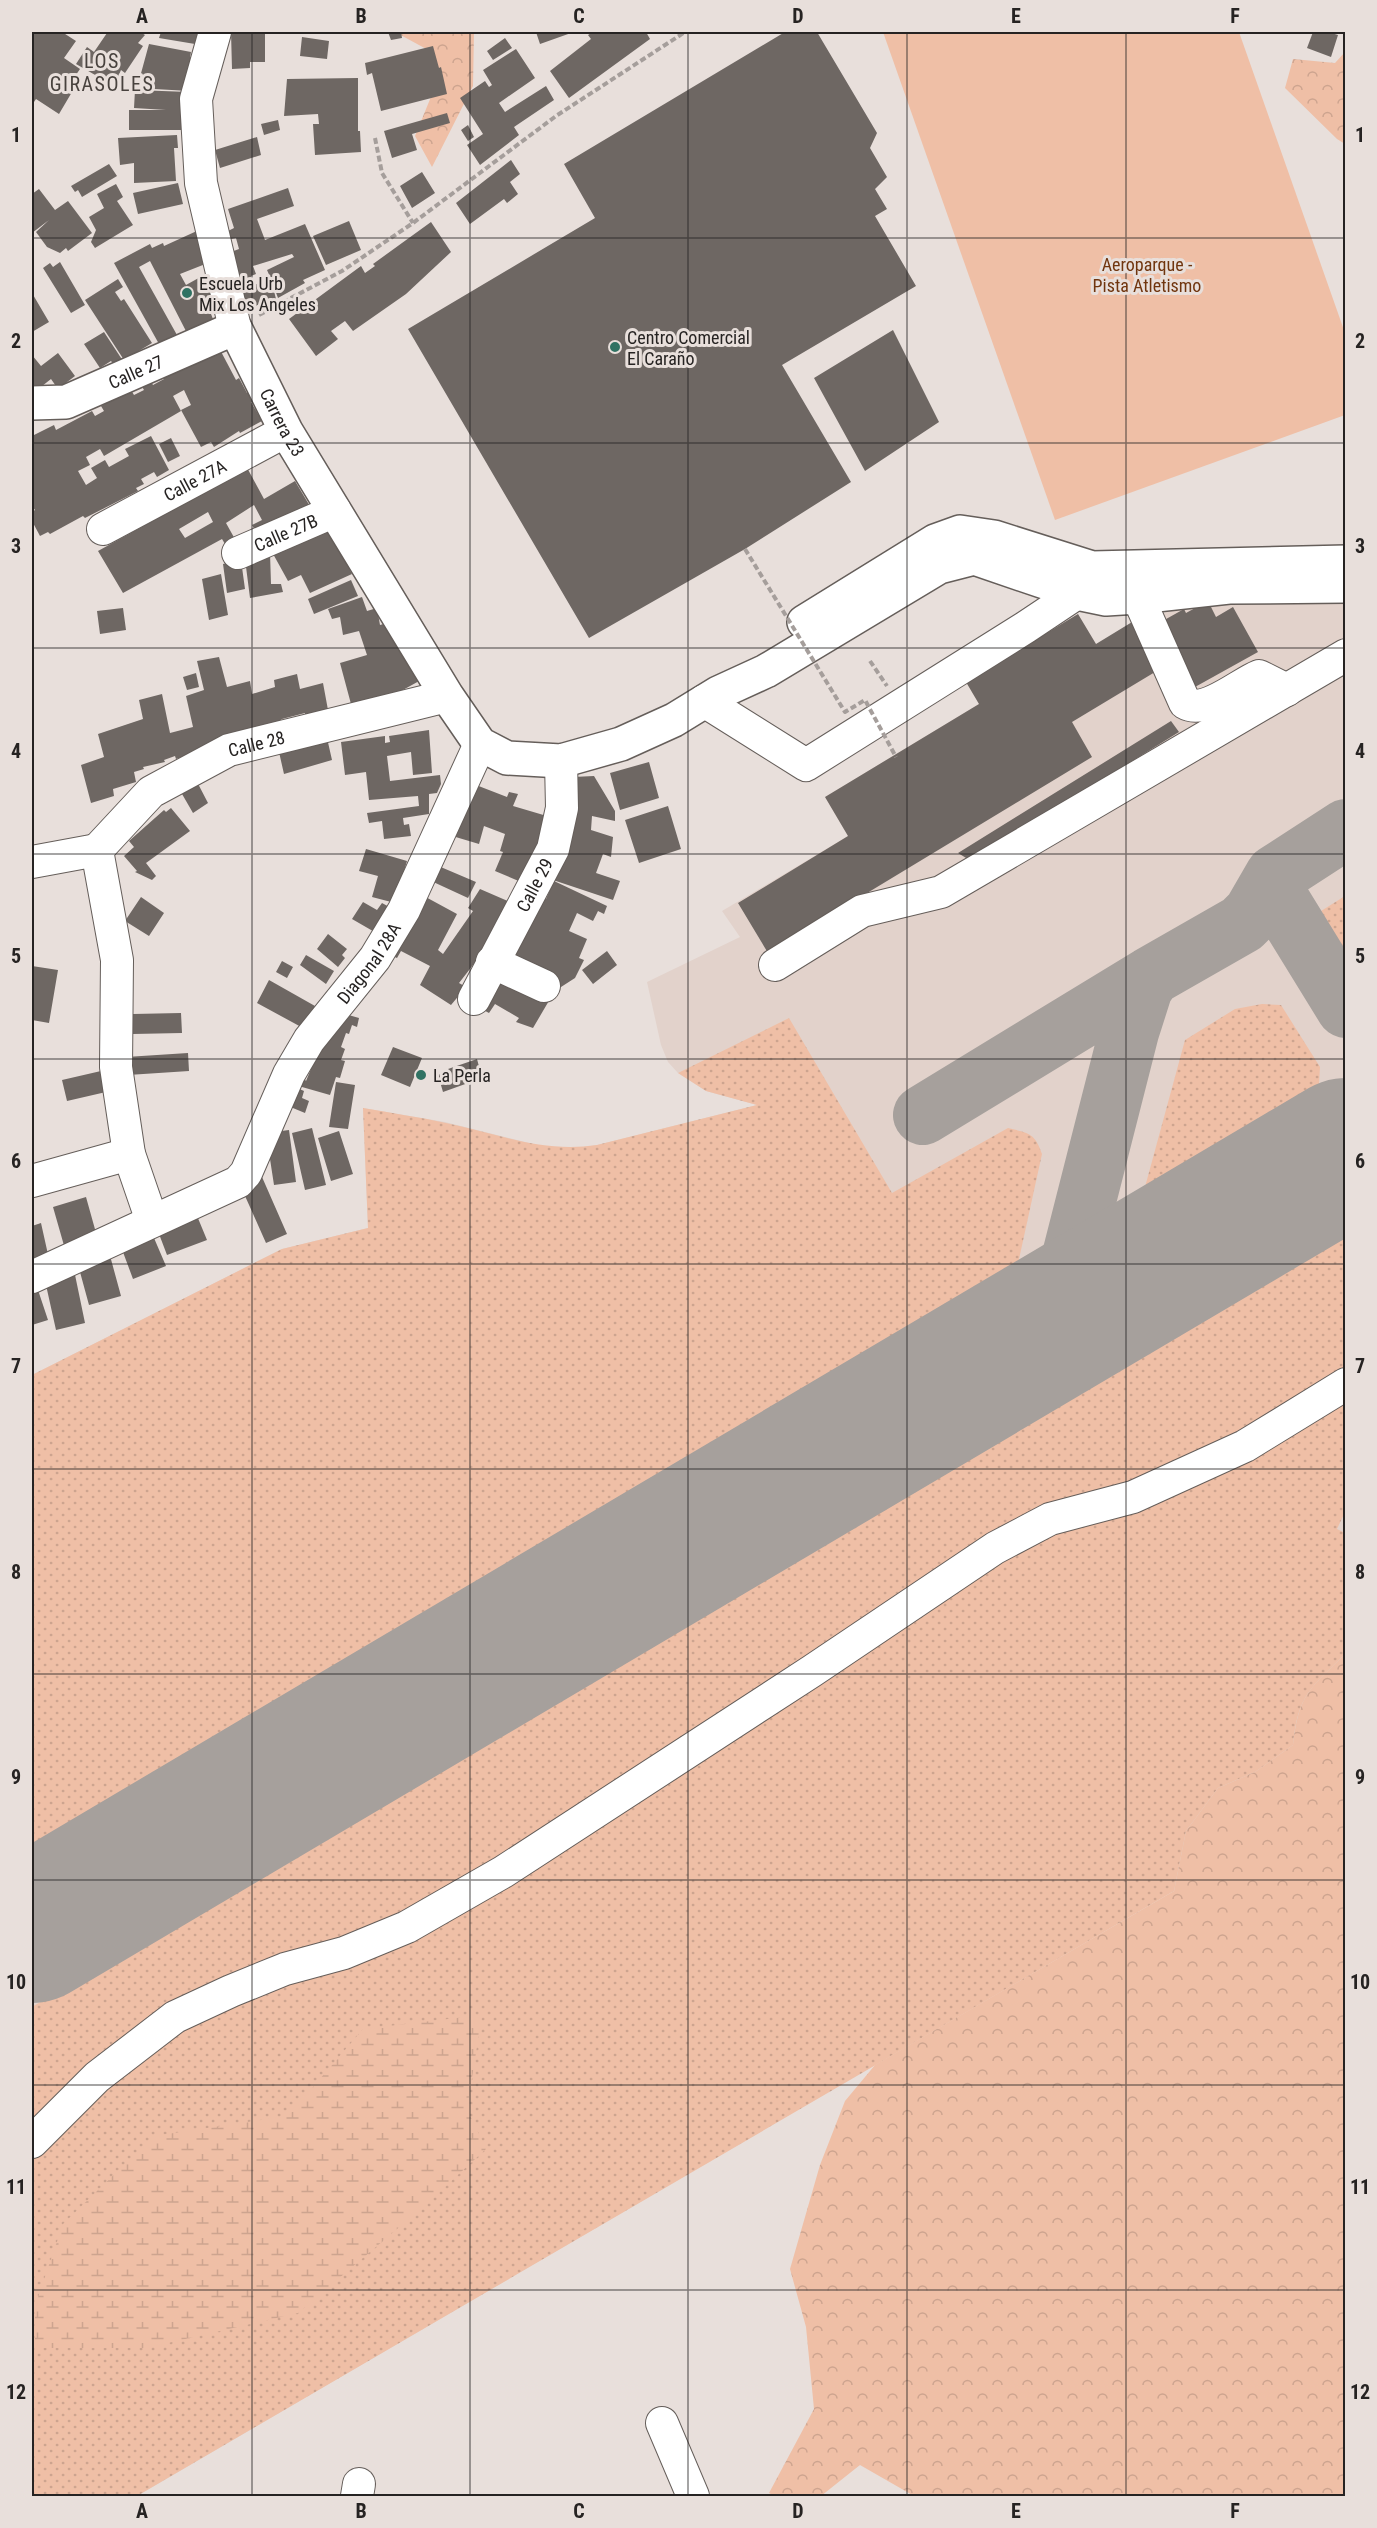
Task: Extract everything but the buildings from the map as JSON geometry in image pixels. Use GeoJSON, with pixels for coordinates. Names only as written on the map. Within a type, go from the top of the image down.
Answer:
{"type":"FeatureCollection","features":[{"type":"Feature","properties":{"kind":"main road","name":"Calle 27"},"geometry":{"type":"LineString","coordinates":[[32,404],[66,402],[235,328]]}},
{"type":"Feature","properties":{"kind":"main road","name":"Carrera 23"},"geometry":{"type":"LineString","coordinates":[[235,328],[286,431],[447,696],[494,751]]}},
{"type":"Feature","properties":{"kind":"main road"},"geometry":{"type":"LineString","coordinates":[[711,697],[736,670],[758,652],[935,541],[960,532],[994,537],[1092,568],[1346,562]]}},
{"type":"Feature","properties":{"kind":"main road"},"geometry":{"type":"LineString","coordinates":[[494,751],[561,761],[621,744],[674,720],[711,697],[766,671],[939,567],[974,558],[1077,593],[1106,598],[1138,597],[1229,587],[1346,585]]}},
{"type":"Feature","properties":{"kind":"street","name":"Carrera 23"},"geometry":{"type":"LineString","coordinates":[[215,32],[196,99],[201,183],[235,328]]}},
{"type":"Feature","properties":{"kind":"street","name":"Calle 27A"},"geometry":{"type":"LineString","coordinates":[[103,529],[286,431]]}},
{"type":"Feature","properties":{"kind":"street","name":"Calle 27B"},"geometry":{"type":"LineString","coordinates":[[238,552],[335,511]]}},
{"type":"Feature","properties":{"kind":"street"},"geometry":{"type":"LineString","coordinates":[[711,697],[806,765],[950,676],[1077,593]]}},
{"type":"Feature","properties":{"kind":"street"},"geometry":{"type":"LineString","coordinates":[[1138,597],[1185,703],[1194,707],[1210,703],[1259,676],[1287,690]]}},
{"type":"Feature","properties":{"kind":"street"},"geometry":{"type":"LineString","coordinates":[[775,966],[862,911],[941,892],[1346,655]]}},
{"type":"Feature","properties":{"kind":"street","name":"Calle 28"},"geometry":{"type":"LineString","coordinates":[[97,850],[150,792],[228,750],[447,696]]}},
{"type":"Feature","properties":{"kind":"street","name":"Diagonal 28A"},"geometry":{"type":"LineString","coordinates":[[152,1221],[237,1182],[246,1173],[289,1074],[309,1040],[375,958],[494,751]]}},
{"type":"Feature","properties":{"kind":"street","name":"Calle 29"},"geometry":{"type":"LineString","coordinates":[[474,999],[552,849],[562,808],[561,761]]}},
{"type":"Feature","properties":{"kind":"street"},"geometry":{"type":"LineString","coordinates":[[32,862],[97,850],[117,960],[116,1067],[129,1154],[152,1221],[32,1277]]}},
{"type":"Feature","properties":{"kind":"street"},"geometry":{"type":"LineString","coordinates":[[492,962],[544,986]]}},
{"type":"Feature","properties":{"kind":"street"},"geometry":{"type":"LineString","coordinates":[[32,1181],[129,1154]]}},
{"type":"Feature","properties":{"kind":"street"},"geometry":{"type":"LineString","coordinates":[[32,2142],[97,2077],[175,2017],[285,1969],[344,1953],[407,1927],[503,1872],[995,1548],[1050,1519],[1132,1497],[1245,1446],[1346,1384]]}},
{"type":"Feature","properties":{"kind":"street"},"geometry":{"type":"LineString","coordinates":[[662,2423],[693,2496]]}},
{"type":"Feature","properties":{"kind":"path"},"geometry":{"type":"LineString","coordinates":[[235,328],[342,271],[414,222],[556,116],[685,32]]}},
{"type":"Feature","properties":{"kind":"path"},"geometry":{"type":"LineString","coordinates":[[375,138],[382,173],[414,222]]}},
{"type":"Feature","properties":{"kind":"path"},"geometry":{"type":"LineString","coordinates":[[745,549],[845,712],[865,700],[896,757]]}},
{"type":"Feature","properties":{"kind":"shaded area"},"geometry":{"type":"Polygon","coordinates":[[[1191,601],[1345,601],[1345,1790],[137,2496],[32,2496],[32,1375],[282,1249],[368,1228],[363,1108],[445,1122],[549,1148],[572,1149],[597,1145],[757,1105],[706,1091],[678,1073],[668,1062],[661,1045],[647,982],[740,937],[722,911],[848,836],[825,797],[979,704],[966,682],[1078,614],[1096,644],[1191,601]]]}},
{"type":"Feature","properties":{"kind":"green space"},"geometry":{"type":"Polygon","coordinates":[[[395,32],[474,32],[473,86],[432,167],[415,136],[435,87],[430,51],[395,32]]]}},
{"type":"Feature","properties":{"kind":"green space","name":"Aeroparque - Pista Atletismo"},"geometry":{"type":"Polygon","coordinates":[[[883,32],[1239,32],[1345,333],[1345,415],[1055,520],[883,32]]]}},
{"type":"Feature","properties":{"kind":"green space"},"geometry":{"type":"Polygon","coordinates":[[[1345,52],[1345,144],[1337,139],[1285,88],[1293,59],[1335,63],[1345,52]]]}},
{"type":"Feature","properties":{"kind":"green space"},"geometry":{"type":"Polygon","coordinates":[[[1345,896],[1345,962],[1321,911],[1345,896]]]}},
{"type":"Feature","properties":{"kind":"green space"},"geometry":{"type":"Polygon","coordinates":[[[1262,1004],[1281,1005],[1320,1067],[1319,1084],[1145,1187],[1185,1040],[1235,1009],[1262,1004]]]}},
{"type":"Feature","properties":{"kind":"green space"},"geometry":{"type":"Polygon","coordinates":[[[789,1018],[892,1193],[1008,1128],[1034,1138],[1042,1154],[1014,1282],[32,1872],[32,1375],[282,1249],[368,1228],[363,1108],[436,1121],[539,1144],[577,1147],[597,1145],[757,1105],[706,1091],[678,1073],[789,1018]]]}},
{"type":"Feature","properties":{"kind":"green space"},"geometry":{"type":"Polygon","coordinates":[[[1345,1223],[1346,1510],[1337,1529],[1345,1533],[1345,1654],[1308,1693],[1298,1714],[1293,1745],[1255,1772],[1218,1788],[1186,1831],[1174,1891],[137,2496],[32,2496],[32,2007],[1345,1223]]]}},
{"type":"Feature","properties":{"kind":"green space"},"geometry":{"type":"Polygon","coordinates":[[[1345,1654],[1345,2496],[914,2496],[860,2465],[821,2496],[775,2496],[769,2493],[814,2409],[806,2327],[790,2269],[820,2165],[845,2101],[875,2065],[1174,1891],[1186,1831],[1218,1788],[1255,1772],[1293,1745],[1299,1714],[1308,1693],[1345,1654]]]}},
{"type":"Feature","properties":{"kind":"green space"},"geometry":{"type":"Polygon","coordinates":[[[482,2015],[467,2109],[486,2149],[423,2207],[298,2313],[146,2348],[35,2348],[35,2306],[63,2224],[154,2136],[288,2116],[363,2029],[482,2015]]]}},
{"type":"Feature","properties":{"kind":"taxiway"},"geometry":{"type":"LineString","coordinates":[[923,1115],[1151,976],[1242,924],[1253,913],[1275,875],[1346,829]]}},
{"type":"Feature","properties":{"kind":"taxiway"},"geometry":{"type":"LineString","coordinates":[[1275,875],[1277,896],[1346,1008]]}},
{"type":"Feature","properties":{"kind":"taxiway"},"geometry":{"type":"LineString","coordinates":[[1020,1345],[1046,1319],[1064,1287],[1129,1032],[1143,988],[1151,976]]}},
{"type":"Feature","properties":{"kind":"taxiway"},"geometry":{"type":"LineString","coordinates":[[1083,1214],[1093,1240],[1114,1254],[1140,1260],[1167,1258]]}},
{"type":"Feature","properties":{"kind":"runway"},"geometry":{"type":"LineString","coordinates":[[32,1929],[1346,1152]]}},
{"type":"Feature","properties":{"kind":"place","name":"Escuela Urb Mix Los Angeles"},"geometry":{"type":"Point","coordinates":[187,293]}},
{"type":"Feature","properties":{"kind":"place","name":"Centro Comercial El Caraño"},"geometry":{"type":"Point","coordinates":[615,347]}},
{"type":"Feature","properties":{"kind":"place","name":"La Perla"},"geometry":{"type":"Point","coordinates":[421,1075]}},
{"type":"Feature","properties":{"kind":"district","name":"LOS GIRASOLES"},"geometry":{"type":"Point","coordinates":[102,72]}}]}
